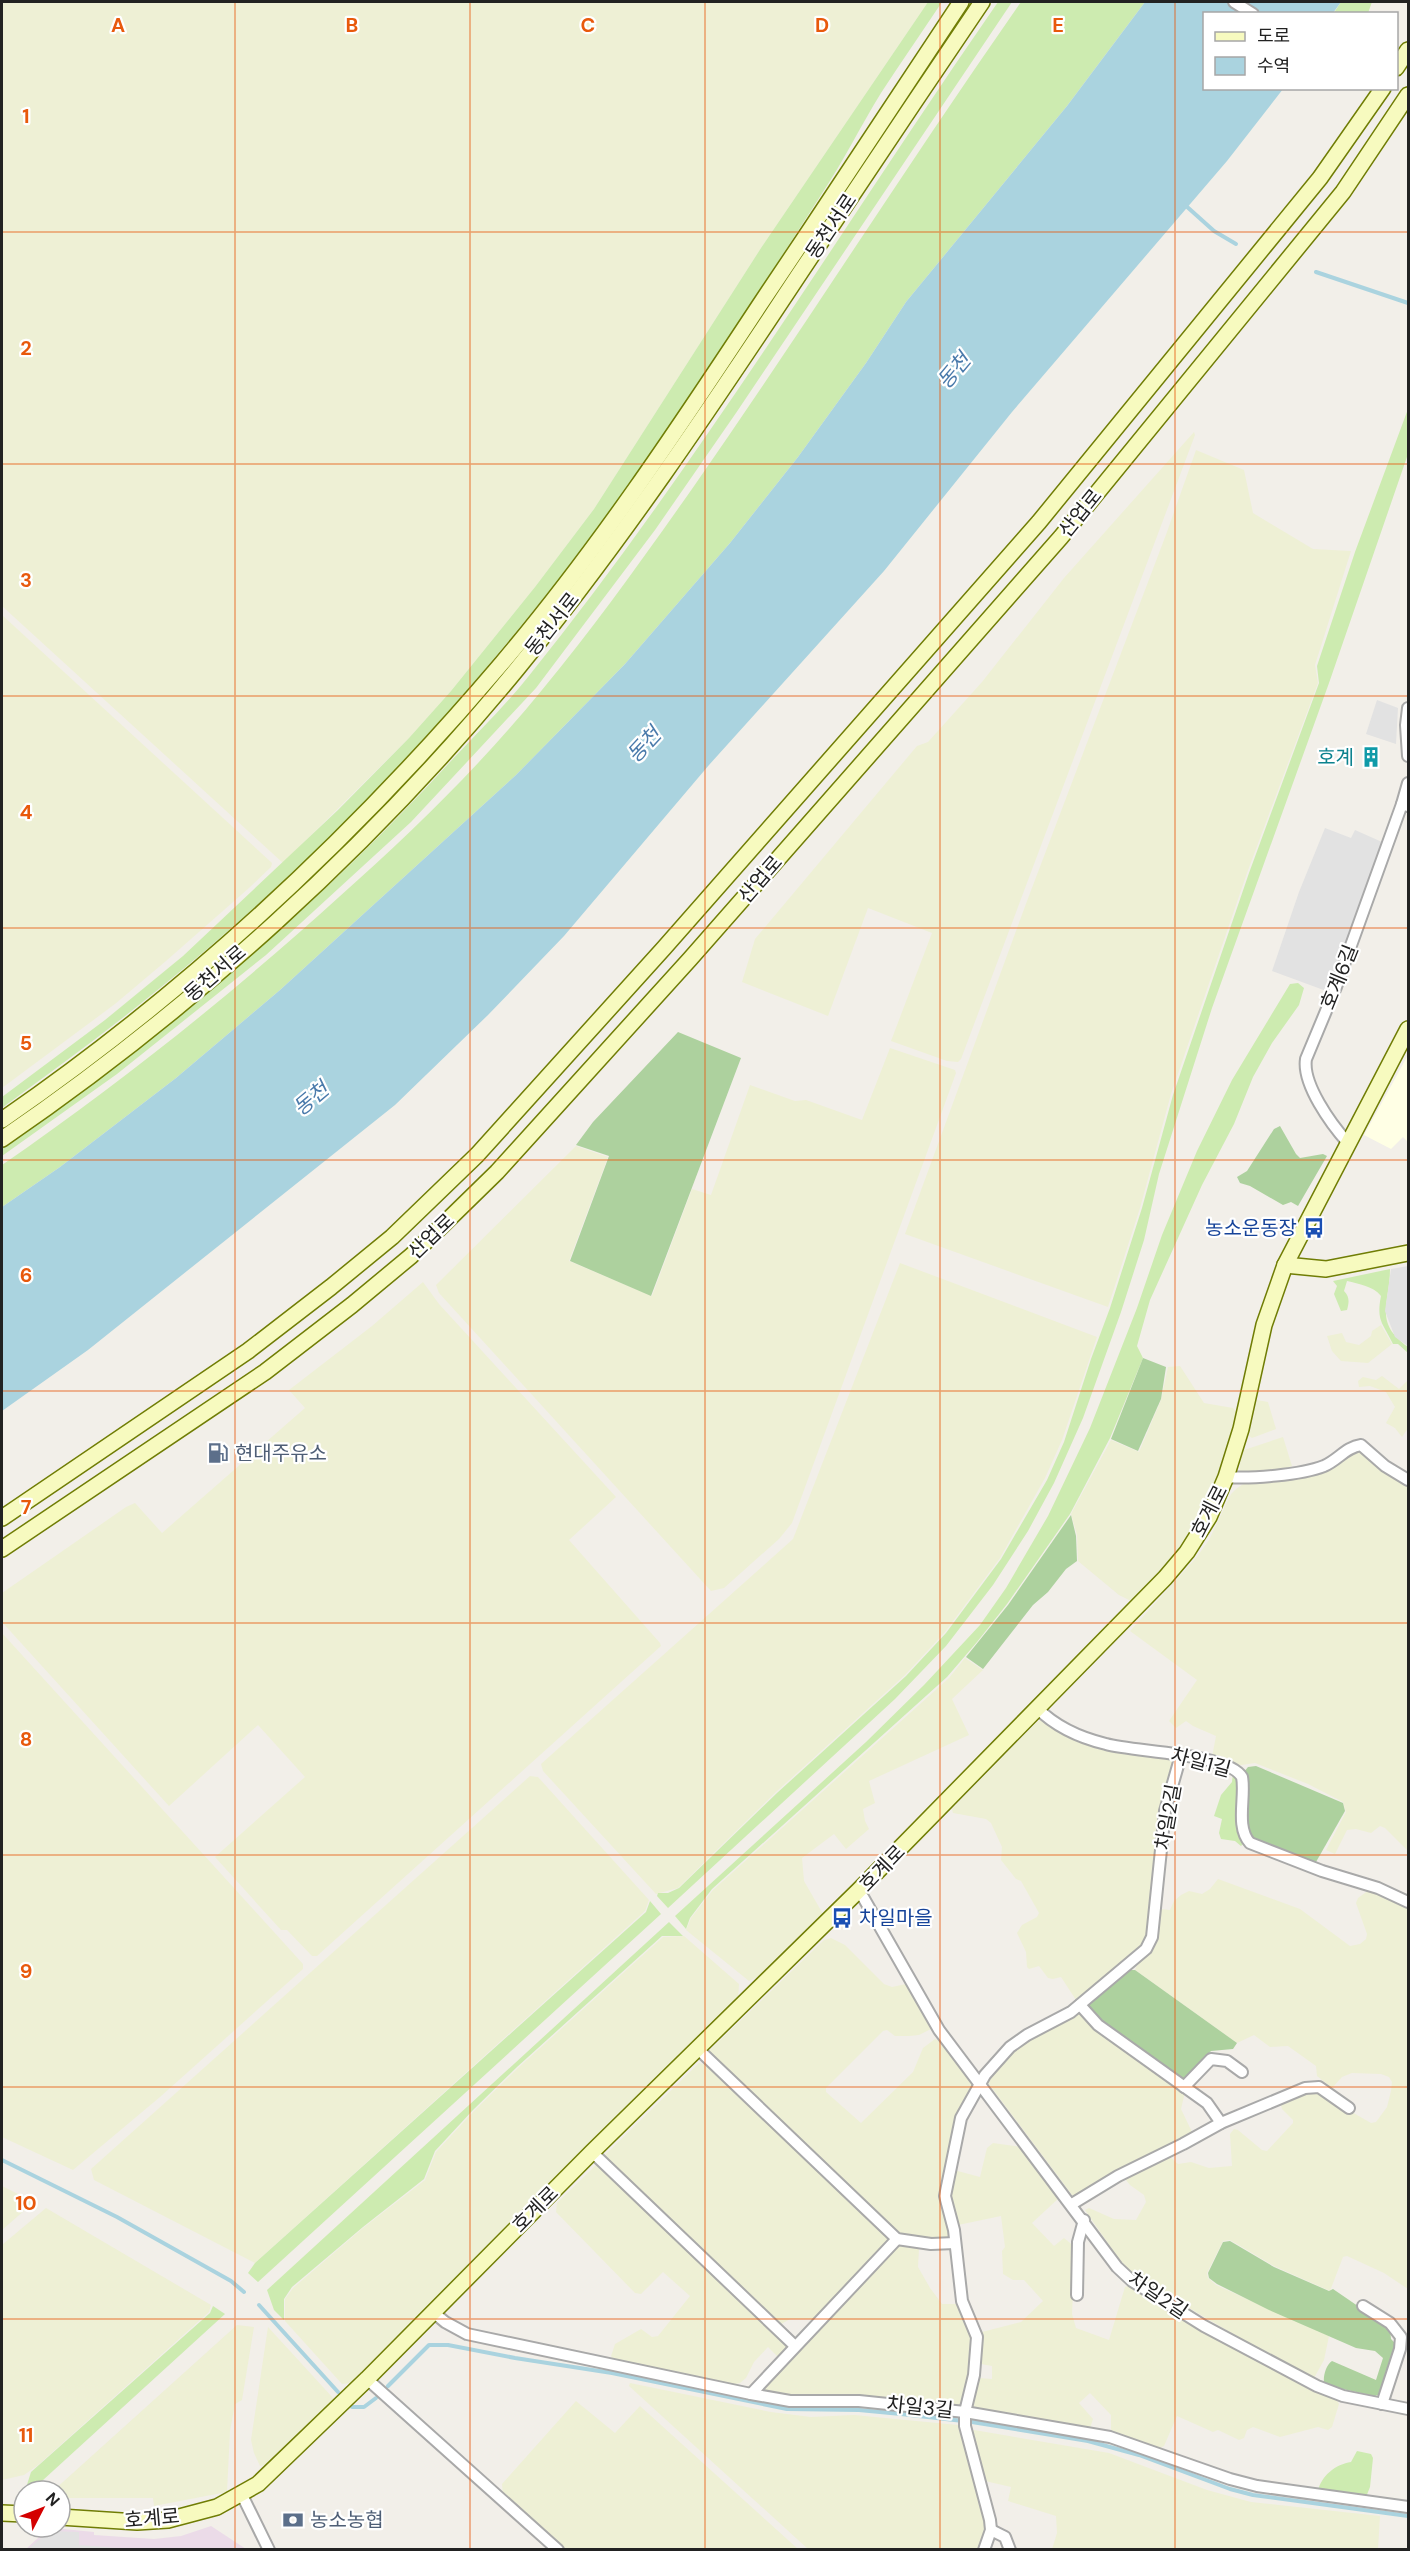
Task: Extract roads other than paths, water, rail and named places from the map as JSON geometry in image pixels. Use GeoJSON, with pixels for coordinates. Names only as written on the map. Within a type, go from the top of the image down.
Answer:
{"type":"FeatureCollection","features":[{"type":"Feature","properties":{"kind":"main road","name":"동천서로"},"geometry":{"type":"LineString","coordinates":[[2,1120],[151,1009],[245,928],[334,845],[396,781],[504,661],[597,544],[688,414],[961,2]]}},
{"type":"Feature","properties":{"kind":"main road","name":"동천서로"},"geometry":{"type":"LineString","coordinates":[[2,1139],[51,1105],[160,1022],[264,931],[344,857],[440,758],[516,670],[608,553],[699,426],[982,2]]}},
{"type":"Feature","properties":{"kind":"main road"},"geometry":{"type":"LineString","coordinates":[[1398,65],[1408,50]]}},
{"type":"Feature","properties":{"kind":"main road","name":"산업로"},"geometry":{"type":"LineString","coordinates":[[2,1518],[248,1351],[392,1237],[477,1155],[664,948],[1039,522],[1320,178],[1382,90]]}},
{"type":"Feature","properties":{"kind":"main road","name":"산업로"},"geometry":{"type":"LineString","coordinates":[[2,1549],[274,1365],[411,1256],[497,1172],[675,976],[1061,537],[1343,192],[1408,95]]}},
{"type":"Feature","properties":{"kind":"main road","name":"호계로"},"geometry":{"type":"LineString","coordinates":[[72,2518],[137,2522],[168,2520],[217,2507],[242,2495],[282,2462],[592,2152],[859,1890],[1165,1578],[1187,1552],[1209,1517],[1226,1477],[1241,1429],[1264,1325],[1285,1265],[1408,1029]]}},
{"type":"Feature","properties":{"kind":"main road"},"geometry":{"type":"LineString","coordinates":[[1285,1265],[1326,1269],[1408,1253]]}},
{"type":"Feature","properties":{"kind":"street"},"geometry":{"type":"LineString","coordinates":[[1234,2],[1249,12]]}},
{"type":"Feature","properties":{"kind":"street"},"geometry":{"type":"LineString","coordinates":[[1408,708],[1406,726],[1408,756]]}},
{"type":"Feature","properties":{"kind":"street","name":"호계6길"},"geometry":{"type":"LineString","coordinates":[[1348,1143],[1329,1118],[1312,1088],[1305,1067],[1306,1059],[1336,987],[1405,805],[1408,783]]}},
{"type":"Feature","properties":{"kind":"street"},"geometry":{"type":"LineString","coordinates":[[1226,1477],[1252,1478],[1322,1467],[1350,1448],[1361,1445],[1384,1466],[1408,1480]]}},
{"type":"Feature","properties":{"kind":"street","name":"차일1길"},"geometry":{"type":"LineString","coordinates":[[1037,1708],[1052,1722],[1106,1745],[1181,1755],[1233,1768],[1240,1773],[1243,1783],[1243,1827],[1245,1837],[1250,1843],[1322,1871],[1378,1888],[1408,1902]]}},
{"type":"Feature","properties":{"kind":"street","name":"차일2길"},"geometry":{"type":"LineString","coordinates":[[965,2412],[974,2375],[977,2337],[962,2301],[955,2243],[946,2202],[947,2183],[960,2123],[980,2084],[999,2058],[1019,2040],[1080,2005],[1136,1961],[1150,1943],[1165,1811],[1181,1755]]}},
{"type":"Feature","properties":{"kind":"street","name":"차일2길"},"geometry":{"type":"LineString","coordinates":[[859,1890],[926,2011],[1117,2267],[1132,2281],[1169,2305],[1317,2386],[1343,2396],[1408,2409]]}},
{"type":"Feature","properties":{"kind":"street"},"geometry":{"type":"LineString","coordinates":[[1080,2005],[1098,2025],[1212,2108],[1221,2123]]}},
{"type":"Feature","properties":{"kind":"street"},"geometry":{"type":"LineString","coordinates":[[698,2049],[897,2239],[931,2244],[955,2243]]}},
{"type":"Feature","properties":{"kind":"street"},"geometry":{"type":"LineString","coordinates":[[1184,2087],[1211,2059],[1227,2061],[1242,2072]]}},
{"type":"Feature","properties":{"kind":"street"},"geometry":{"type":"LineString","coordinates":[[1072,2204],[1118,2176],[1221,2123],[1312,2087],[1319,2087],[1349,2108]]}},
{"type":"Feature","properties":{"kind":"street"},"geometry":{"type":"LineString","coordinates":[[592,2152],[795,2346]]}},
{"type":"Feature","properties":{"kind":"street"},"geometry":{"type":"LineString","coordinates":[[1077,2295],[1078,2242],[1084,2220]]}},
{"type":"Feature","properties":{"kind":"street"},"geometry":{"type":"LineString","coordinates":[[751,2394],[897,2239]]}},
{"type":"Feature","properties":{"kind":"street"},"geometry":{"type":"LineString","coordinates":[[1362,2306],[1390,2322],[1401,2337],[1400,2349],[1382,2404]]}},
{"type":"Feature","properties":{"kind":"street","name":"차일3길"},"geometry":{"type":"LineString","coordinates":[[433,2312],[445,2322],[467,2334],[751,2394],[790,2401],[859,2401],[965,2412],[1110,2437],[1230,2479],[1257,2486],[1408,2507]]}},
{"type":"Feature","properties":{"kind":"street"},"geometry":{"type":"LineString","coordinates":[[367,2379],[558,2550]]}},
{"type":"Feature","properties":{"kind":"street","name":"차일3길"},"geometry":{"type":"LineString","coordinates":[[965,2412],[965,2426],[991,2530]]}},
{"type":"Feature","properties":{"kind":"street"},"geometry":{"type":"LineString","coordinates":[[242,2495],[269,2550]]}},
{"type":"Feature","properties":{"kind":"street"},"geometry":{"type":"LineString","coordinates":[[984,2550],[991,2530],[1005,2537],[1010,2550]]}},
{"type":"Feature","properties":{"kind":"water","name":"동천"},"geometry":{"type":"Polygon","coordinates":[[[1145,2],[1341,2],[1334,12],[1203,12],[1203,90],[1282,90],[1227,161],[1012,412],[884,571],[709,765],[564,936],[488,1015],[395,1105],[88,1350],[2,1411],[2,1207],[60,1167],[176,1078],[280,990],[516,775],[625,664],[730,543],[798,457],[866,363],[906,302],[1067,106],[1145,2]]]}},
{"type":"Feature","properties":{"kind":"waterway"},"geometry":{"type":"LineString","coordinates":[[1185,205],[1214,231],[1236,244]]}},
{"type":"Feature","properties":{"kind":"waterway"},"geometry":{"type":"LineString","coordinates":[[1316,272],[1408,303]]}},
{"type":"Feature","properties":{"kind":"waterway"},"geometry":{"type":"LineString","coordinates":[[2,2160],[117,2217],[231,2281],[244,2292]]}},
{"type":"Feature","properties":{"kind":"waterway"},"geometry":{"type":"LineString","coordinates":[[259,2305],[338,2392]]}},
{"type":"Feature","properties":{"kind":"waterway"},"geometry":{"type":"LineString","coordinates":[[388,2386],[429,2345],[448,2345],[612,2373],[787,2409],[859,2410],[901,2414],[972,2422],[1088,2441],[1139,2455],[1230,2489],[1253,2495],[1408,2516]]}},
{"type":"Feature","properties":{"kind":"waterway"},"geometry":{"type":"LineString","coordinates":[[352,2407],[364,2407],[376,2398]]}},
{"type":"Feature","properties":{"kind":"place","name":"호계"},"geometry":{"type":"Point","coordinates":[1371,757]}},
{"type":"Feature","properties":{"kind":"place","name":"농소운동장"},"geometry":{"type":"Point","coordinates":[1314,1228]}},
{"type":"Feature","properties":{"kind":"place","name":"현대주유소"},"geometry":{"type":"Point","coordinates":[218,1453]}},
{"type":"Feature","properties":{"kind":"place","name":"차일마을"},"geometry":{"type":"Point","coordinates":[842,1918]}},
{"type":"Feature","properties":{"kind":"place","name":"농소농협"},"geometry":{"type":"Point","coordinates":[293,2520]}}]}
